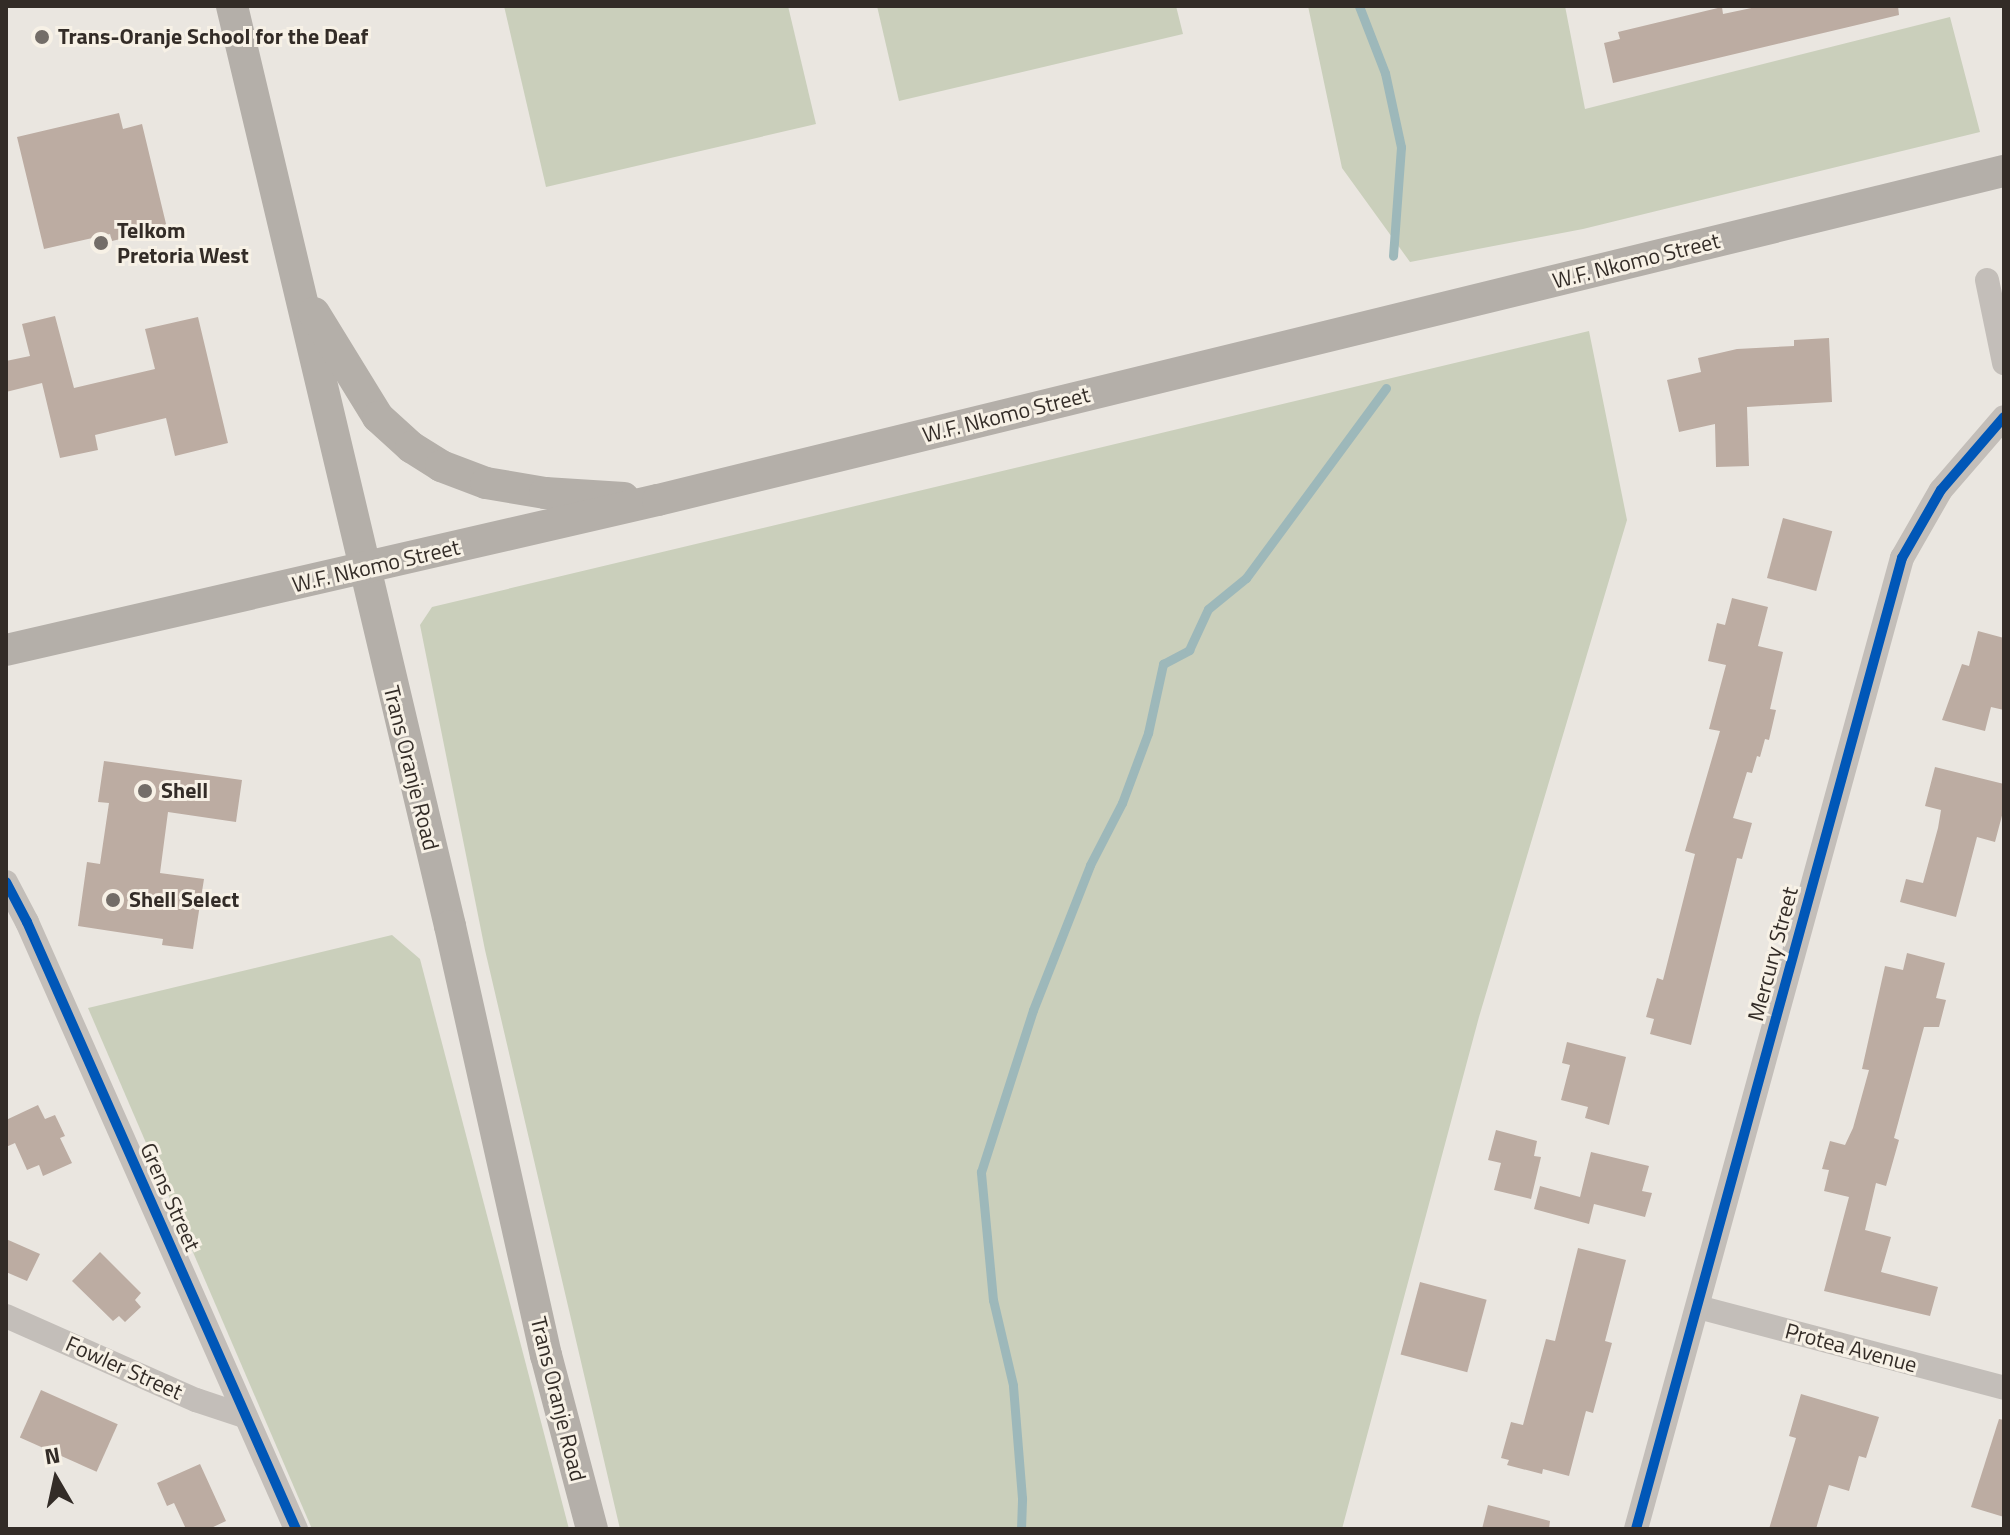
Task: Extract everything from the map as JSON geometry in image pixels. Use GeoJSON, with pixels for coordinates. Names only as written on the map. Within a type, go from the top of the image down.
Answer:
{"type":"FeatureCollection","features":[{"type":"Feature","properties":{"kind":"main road","name":"Trans Oranje Road"},"geometry":{"type":"LineString","coordinates":[[232,6],[450,926],[546,1355],[592,1529]]}},
{"type":"Feature","properties":{"kind":"main road","name":"W.F. Nkomo Street"},"geometry":{"type":"LineString","coordinates":[[6,650],[658,500],[2004,171]]}},
{"type":"Feature","properties":{"kind":"main road"},"geometry":{"type":"LineString","coordinates":[[297,282],[353,381],[378,417],[411,447],[441,466],[486,483],[545,493],[658,500]]}},
{"type":"Feature","properties":{"kind":"street"},"geometry":{"type":"LineString","coordinates":[[1987,280],[2004,363]]}},
{"type":"Feature","properties":{"kind":"street","name":"Mercury Street"},"geometry":{"type":"LineString","coordinates":[[1636,1529],[1902,558],[1941,490],[2004,417]]}},
{"type":"Feature","properties":{"kind":"street","name":"Grens Street"},"geometry":{"type":"LineString","coordinates":[[6,882],[39,948],[290,1525]]}},
{"type":"Feature","properties":{"kind":"street","name":"Protea Avenue"},"geometry":{"type":"LineString","coordinates":[[1698,1307],[2004,1388]]}},
{"type":"Feature","properties":{"kind":"street","name":"Fowler Street"},"geometry":{"type":"LineString","coordinates":[[6,1316],[196,1400],[244,1416]]}},
{"type":"Feature","properties":{"kind":"green space"},"geometry":{"type":"Polygon","coordinates":[[[504,6],[788,6],[816,124],[546,187],[504,6]]]}},
{"type":"Feature","properties":{"kind":"green space"},"geometry":{"type":"Polygon","coordinates":[[[877,6],[1176,6],[1183,34],[899,101],[877,6]]]}},
{"type":"Feature","properties":{"kind":"green space"},"geometry":{"type":"Polygon","coordinates":[[[1308,6],[1565,6],[1585,109],[1950,17],[1980,132],[1583,229],[1410,262],[1342,168],[1308,6]]]}},
{"type":"Feature","properties":{"kind":"green space"},"geometry":{"type":"Polygon","coordinates":[[[1589,331],[1627,520],[1479,1017],[1342,1529],[620,1529],[485,950],[420,625],[432,607],[1589,331]]]}},
{"type":"Feature","properties":{"kind":"green space"},"geometry":{"type":"Polygon","coordinates":[[[392,935],[420,959],[569,1529],[312,1529],[88,1008],[392,935]]]}},
{"type":"Feature","properties":{"kind":"building"},"geometry":{"type":"Polygon","coordinates":[[[1761,6],[1898,6],[1899,15],[1613,83],[1604,43],[1620,39],[1618,32],[1722,7],[1723,14],[1761,6]]]}},
{"type":"Feature","properties":{"kind":"building"},"geometry":{"type":"Polygon","coordinates":[[[119,113],[123,129],[142,124],[167,228],[112,241],[110,234],[44,249],[17,137],[119,113]]]}},
{"type":"Feature","properties":{"kind":"building"},"geometry":{"type":"Polygon","coordinates":[[[55,316],[74,388],[155,369],[145,329],[198,317],[228,443],[175,456],[166,418],[95,435],[98,450],[60,458],[42,383],[6,392],[6,361],[30,356],[22,324],[55,316]]]}},
{"type":"Feature","properties":{"kind":"building"},"geometry":{"type":"Polygon","coordinates":[[[1829,338],[1832,402],[1747,407],[1749,466],[1716,467],[1715,424],[1679,432],[1667,380],[1701,372],[1698,358],[1737,349],[1794,346],[1794,340],[1829,338]]]}},
{"type":"Feature","properties":{"kind":"building"},"geometry":{"type":"Polygon","coordinates":[[[1783,518],[1832,531],[1816,591],[1767,578],[1783,518]]]}},
{"type":"Feature","properties":{"kind":"building"},"geometry":{"type":"Polygon","coordinates":[[[1732,598],[1768,607],[1758,646],[1783,652],[1770,709],[1776,710],[1769,740],[1765,739],[1752,773],[1747,772],[1733,818],[1752,823],[1742,859],[1737,858],[1691,1045],[1650,1034],[1654,1019],[1646,1017],[1657,978],[1663,980],[1695,854],[1685,851],[1720,731],[1709,729],[1726,665],[1708,661],[1717,623],[1725,625],[1732,598]]]}},
{"type":"Feature","properties":{"kind":"building"},"geometry":{"type":"Polygon","coordinates":[[[1978,631],[2004,638],[2004,710],[1991,707],[1985,731],[1942,720],[1962,664],[1969,666],[1978,631]]]}},
{"type":"Feature","properties":{"kind":"building"},"geometry":{"type":"Polygon","coordinates":[[[104,761],[242,780],[236,822],[168,812],[160,873],[204,879],[193,949],[162,945],[163,939],[78,926],[87,862],[100,864],[109,803],[98,802],[104,761]]]}},
{"type":"Feature","properties":{"kind":"building"},"geometry":{"type":"Polygon","coordinates":[[[1935,767],[2004,784],[2004,808],[1995,842],[1977,837],[1956,917],[1900,902],[1906,879],[1923,883],[1938,828],[1941,810],[1925,806],[1935,767]]]}},
{"type":"Feature","properties":{"kind":"building"},"geometry":{"type":"Polygon","coordinates":[[[1907,953],[1945,963],[1936,998],[1946,1000],[1939,1027],[1924,1027],[1894,1138],[1899,1140],[1886,1186],[1876,1183],[1865,1230],[1891,1237],[1881,1272],[1938,1287],[1930,1316],[1824,1291],[1849,1197],[1824,1191],[1829,1170],[1822,1169],[1830,1141],[1845,1145],[1853,1128],[1869,1070],[1862,1069],[1885,966],[1903,970],[1907,953]]]}},
{"type":"Feature","properties":{"kind":"building"},"geometry":{"type":"Polygon","coordinates":[[[1567,1042],[1626,1057],[1609,1125],[1585,1118],[1588,1107],[1561,1100],[1570,1065],[1562,1063],[1567,1042]]]}},
{"type":"Feature","properties":{"kind":"building"},"geometry":{"type":"Polygon","coordinates":[[[38,1105],[45,1119],[55,1115],[65,1136],[60,1138],[72,1163],[43,1176],[39,1165],[27,1170],[15,1143],[6,1147],[6,1120],[38,1105]]]}},
{"type":"Feature","properties":{"kind":"building"},"geometry":{"type":"Polygon","coordinates":[[[1496,1130],[1537,1141],[1534,1156],[1541,1157],[1531,1199],[1494,1190],[1501,1163],[1488,1160],[1496,1130]]]}},
{"type":"Feature","properties":{"kind":"building"},"geometry":{"type":"Polygon","coordinates":[[[1591,1152],[1649,1166],[1642,1191],[1652,1193],[1645,1217],[1594,1204],[1589,1224],[1534,1209],[1540,1186],[1580,1197],[1591,1152]]]}},
{"type":"Feature","properties":{"kind":"building"},"geometry":{"type":"Polygon","coordinates":[[[6,1239],[40,1254],[27,1281],[6,1272],[6,1239]]]}},
{"type":"Feature","properties":{"kind":"building"},"geometry":{"type":"Polygon","coordinates":[[[1578,1248],[1626,1260],[1605,1341],[1612,1343],[1593,1413],[1586,1411],[1569,1476],[1543,1469],[1542,1474],[1507,1465],[1509,1460],[1501,1458],[1511,1422],[1523,1425],[1546,1339],[1555,1341],[1578,1248]]]}},
{"type":"Feature","properties":{"kind":"building"},"geometry":{"type":"Polygon","coordinates":[[[100,1252],[141,1293],[135,1300],[141,1307],[125,1322],[119,1316],[113,1321],[72,1281],[100,1252]]]}},
{"type":"Feature","properties":{"kind":"building"},"geometry":{"type":"Polygon","coordinates":[[[1420,1282],[1487,1300],[1467,1372],[1401,1354],[1420,1282]]]}},
{"type":"Feature","properties":{"kind":"building"},"geometry":{"type":"Polygon","coordinates":[[[41,1390],[118,1424],[97,1472],[20,1438],[41,1390]]]}},
{"type":"Feature","properties":{"kind":"building"},"geometry":{"type":"Polygon","coordinates":[[[1801,1394],[1879,1417],[1866,1458],[1859,1456],[1849,1491],[1829,1485],[1816,1529],[1769,1529],[1796,1438],[1789,1436],[1801,1394]]]}},
{"type":"Feature","properties":{"kind":"building"},"geometry":{"type":"Polygon","coordinates":[[[1999,1419],[2004,1420],[2004,1517],[1971,1507],[1999,1419]]]}},
{"type":"Feature","properties":{"kind":"building"},"geometry":{"type":"Polygon","coordinates":[[[200,1464],[226,1521],[209,1529],[186,1529],[174,1503],[167,1506],[157,1483],[200,1464]]]}},
{"type":"Feature","properties":{"kind":"building"},"geometry":{"type":"Polygon","coordinates":[[[1488,1505],[1550,1521],[1549,1529],[1482,1529],[1488,1505]]]}},
{"type":"Feature","properties":{"kind":"waterway"},"geometry":{"type":"LineString","coordinates":[[1359,6],[1385,73],[1401,147],[1393,256]]}},
{"type":"Feature","properties":{"kind":"waterway"},"geometry":{"type":"LineString","coordinates":[[1021,1529],[1022,1498],[1013,1385],[993,1300],[981,1172],[1033,1010],[1090,865],[1122,803],[1148,733],[1163,664],[1189,650],[1208,609],[1246,578],[1386,388]]}},
{"type":"Feature","properties":{"kind":"cycle path"},"geometry":{"type":"LineString","coordinates":[[1636,1529],[1902,558],[1941,490],[2004,417]]}},
{"type":"Feature","properties":{"kind":"cycle path"},"geometry":{"type":"LineString","coordinates":[[6,882],[27,922],[296,1529]]}},
{"type":"Feature","properties":{"kind":"place","name":"Trans-Oranje School for the Deaf"},"geometry":{"type":"Point","coordinates":[42,37]}},
{"type":"Feature","properties":{"kind":"place","name":"Telkom Pretoria West"},"geometry":{"type":"Point","coordinates":[101,243]}},
{"type":"Feature","properties":{"kind":"place","name":"Shell"},"geometry":{"type":"Point","coordinates":[145,791]}},
{"type":"Feature","properties":{"kind":"place","name":"Shell Select"},"geometry":{"type":"Point","coordinates":[113,900]}}]}
